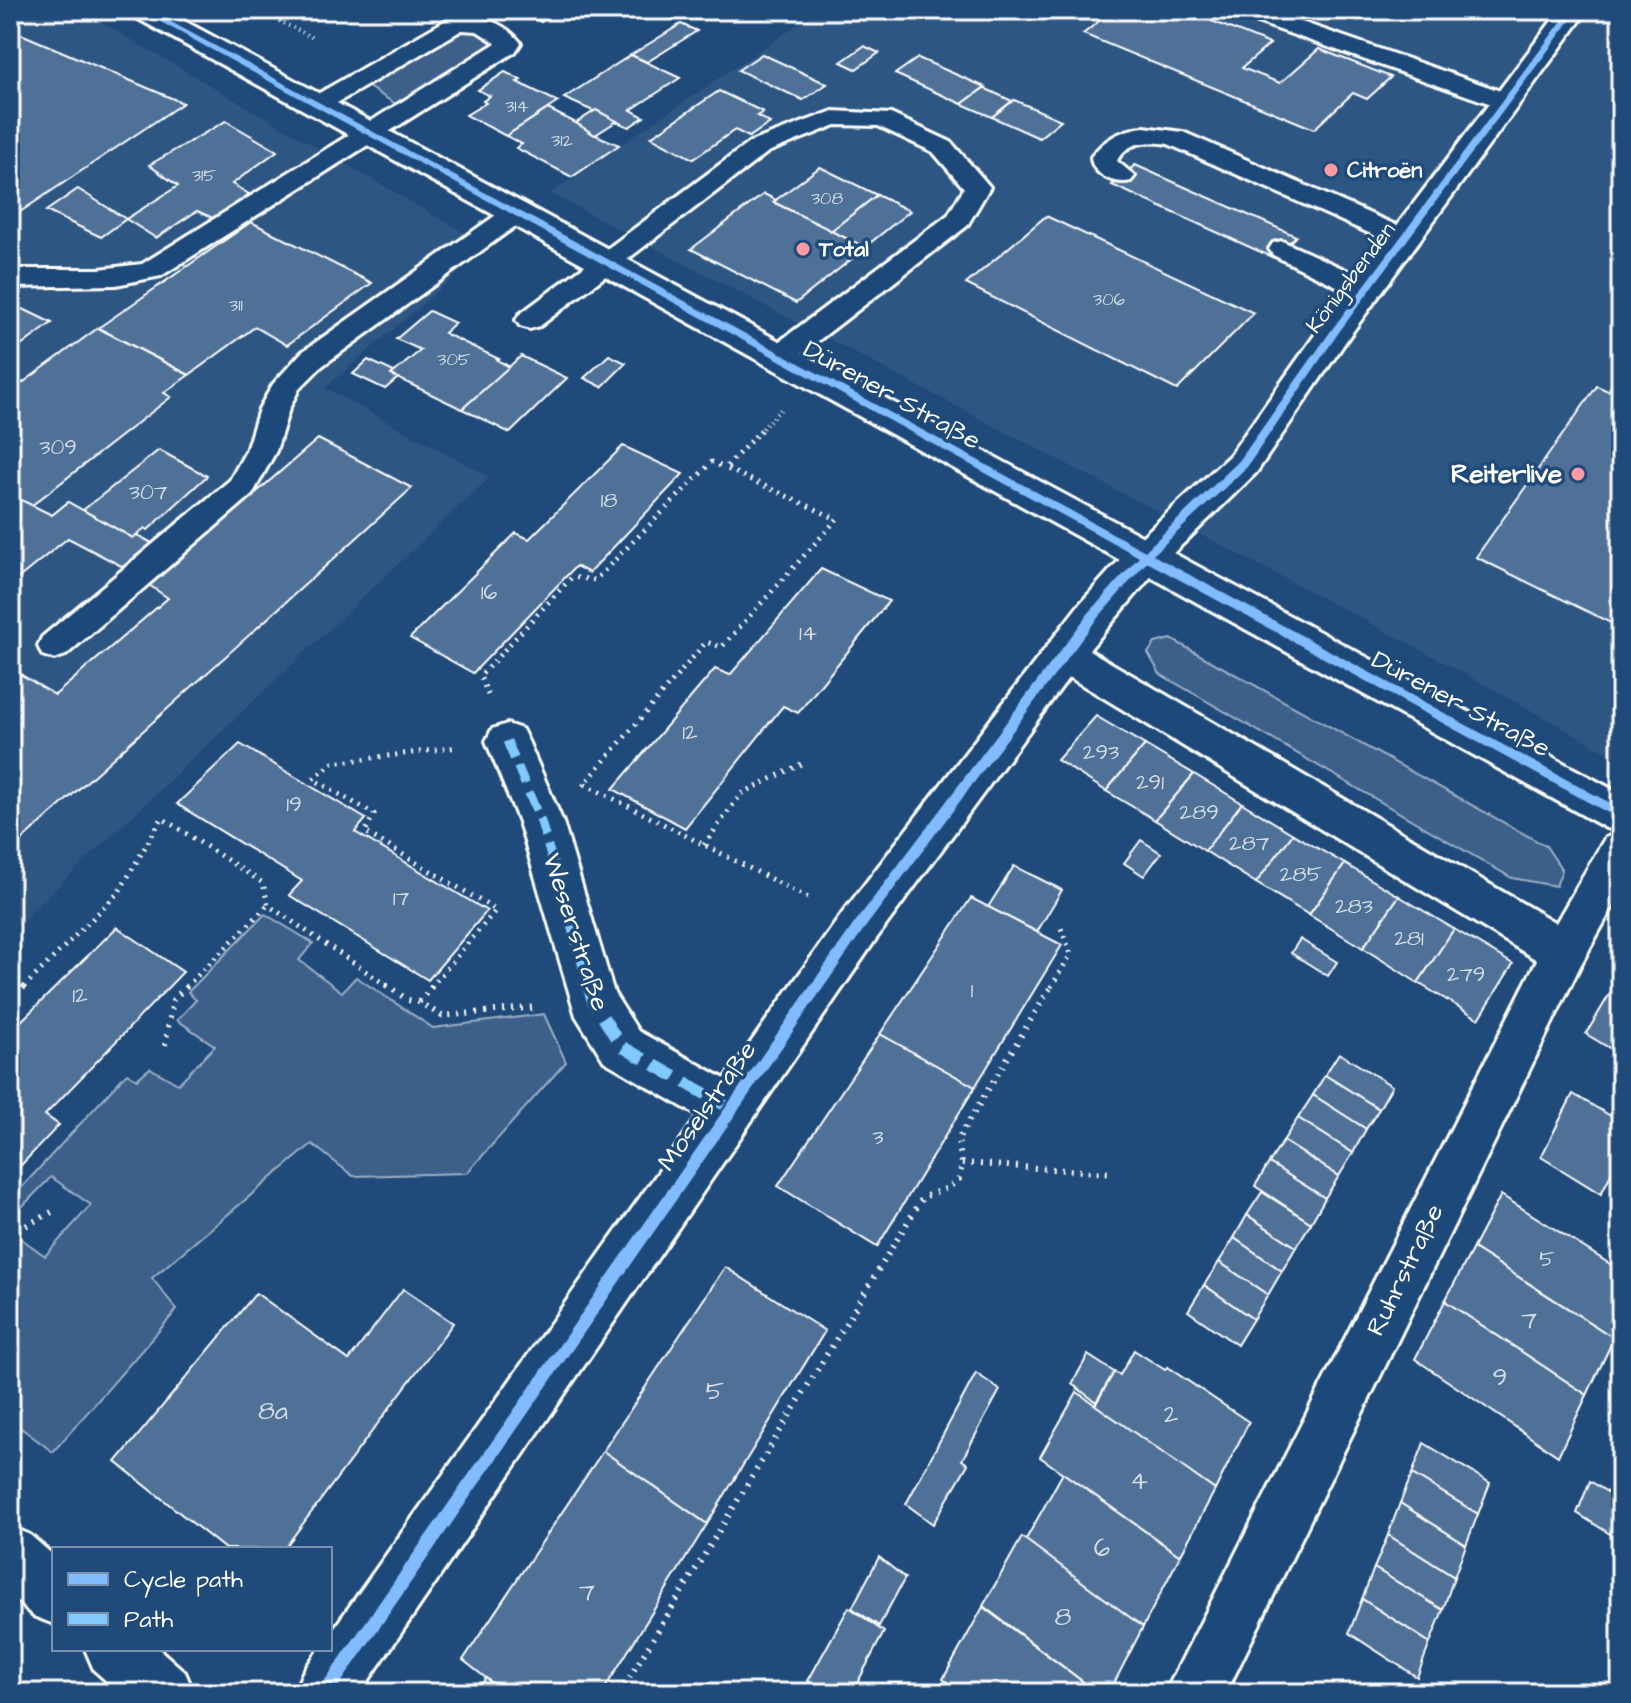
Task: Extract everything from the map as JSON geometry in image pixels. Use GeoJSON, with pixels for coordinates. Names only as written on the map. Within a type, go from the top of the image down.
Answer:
{"type":"FeatureCollection","features":[{"type":"Feature","properties":{"kind":"street","name":"Dürener Straße"},"geometry":{"type":"LineString","coordinates":[[143,10],[1621,815]]}},
{"type":"Feature","properties":{"kind":"street","name":"Königsbenden"},"geometry":{"type":"LineString","coordinates":[[1145,557],[1243,464],[1574,10]]}},
{"type":"Feature","properties":{"kind":"street","name":"Moselstraße"},"geometry":{"type":"LineString","coordinates":[[324,1693],[860,925],[1063,654],[1145,557]]}},
{"type":"Feature","properties":{"kind":"street"},"geometry":{"type":"LineString","coordinates":[[1063,654],[1564,952]]}},
{"type":"Feature","properties":{"kind":"street","name":"Weserstraße"},"geometry":{"type":"LineString","coordinates":[[507,741],[541,822],[593,1001],[621,1046],[732,1109]]}},
{"type":"Feature","properties":{"kind":"street","name":"Ruhrstraße"},"geometry":{"type":"LineString","coordinates":[[1195,1693],[1564,952],[1621,851]]}},
{"type":"Feature","properties":{"kind":"street"},"geometry":{"type":"LineString","coordinates":[[10,1555],[52,1593]]}},
{"type":"Feature","properties":{"kind":"street"},"geometry":{"type":"LineString","coordinates":[[117,1651],[164,1693]]}},
{"type":"Feature","properties":{"kind":"lane"},"geometry":{"type":"LineString","coordinates":[[1245,10],[1506,101]]}},
{"type":"Feature","properties":{"kind":"lane"},"geometry":{"type":"LineString","coordinates":[[10,278],[91,279],[131,276],[151,270],[370,134],[509,43],[492,29],[465,22],[456,24],[316,105]]}},
{"type":"Feature","properties":{"kind":"lane"},"geometry":{"type":"LineString","coordinates":[[530,320],[759,147],[833,118],[882,119],[942,147],[977,187],[958,220],[778,357]]}},
{"type":"Feature","properties":{"kind":"lane"},"geometry":{"type":"LineString","coordinates":[[1122,176],[1104,164],[1104,157],[1124,138],[1137,133],[1174,137],[1405,239]]}},
{"type":"Feature","properties":{"kind":"lane"},"geometry":{"type":"LineString","coordinates":[[54,646],[241,487],[261,451],[274,409],[287,384],[312,359],[515,214]]}},
{"type":"Feature","properties":{"kind":"lane"},"geometry":{"type":"LineString","coordinates":[[1282,249],[1367,290]]}},
{"type":"Feature","properties":{"kind":"path"},"geometry":{"type":"LineString","coordinates":[[257,10],[315,39]]}},
{"type":"Feature","properties":{"kind":"path"},"geometry":{"type":"LineString","coordinates":[[725,468],[814,377]]}},
{"type":"Feature","properties":{"kind":"path"},"geometry":{"type":"LineString","coordinates":[[419,1002],[496,910],[365,832],[374,814],[313,779],[333,763],[507,741],[480,676],[572,577],[595,580],[712,462],[837,519],[722,647],[706,642],[585,784],[541,822]]}},
{"type":"Feature","properties":{"kind":"path"},"geometry":{"type":"LineString","coordinates":[[704,845],[741,794],[803,763]]}},
{"type":"Feature","properties":{"kind":"path"},"geometry":{"type":"LineString","coordinates":[[585,784],[860,925]]}},
{"type":"Feature","properties":{"kind":"path"},"geometry":{"type":"LineString","coordinates":[[10,1001],[119,892],[162,818],[263,883],[268,905],[408,1000],[419,1002],[442,1016],[593,1001]]}},
{"type":"Feature","properties":{"kind":"path"},"geometry":{"type":"LineString","coordinates":[[165,1045],[173,1000],[268,905]]}},
{"type":"Feature","properties":{"kind":"path"},"geometry":{"type":"LineString","coordinates":[[620,1693],[923,1197],[956,1185],[964,1172],[958,1139],[1071,954],[1059,923]]}},
{"type":"Feature","properties":{"kind":"path"},"geometry":{"type":"LineString","coordinates":[[962,1163],[1111,1173]]}},
{"type":"Feature","properties":{"kind":"path"},"geometry":{"type":"LineString","coordinates":[[10,1234],[56,1210]]}},
{"type":"Feature","properties":{"kind":"shaded area"},"geometry":{"type":"Polygon","coordinates":[[[10,10],[80,10],[489,247],[325,388],[490,477],[10,932],[10,10]]]}},
{"type":"Feature","properties":{"kind":"shaded area"},"geometry":{"type":"Polygon","coordinates":[[[819,10],[1621,10],[1621,760],[1427,653],[550,193],[819,10]]]}},
{"type":"Feature","properties":{"kind":"shaded area"},"geometry":{"type":"Polygon","coordinates":[[[473,27],[499,40],[500,47],[399,106],[365,85],[463,28],[473,27]]]}},
{"type":"Feature","properties":{"kind":"shaded area"},"geometry":{"type":"Polygon","coordinates":[[[1171,639],[1546,846],[1562,870],[1556,886],[1512,878],[1160,674],[1148,653],[1155,643],[1171,639]]]}},
{"type":"Feature","properties":{"kind":"shaded area"},"geometry":{"type":"Polygon","coordinates":[[[265,914],[313,943],[299,960],[342,992],[356,977],[433,1028],[544,1014],[566,1062],[467,1173],[353,1176],[312,1144],[152,1278],[177,1310],[53,1452],[10,1420],[10,1246],[19,1237],[45,1256],[91,1205],[51,1177],[17,1212],[10,1209],[10,1200],[127,1073],[137,1079],[150,1068],[178,1084],[215,1046],[177,1020],[196,1000],[188,992],[265,914]]]}},
{"type":"Feature","properties":{"kind":"building"},"geometry":{"type":"Polygon","coordinates":[[[516,10],[561,10],[541,22],[516,10]]]}},
{"type":"Feature","properties":{"kind":"building"},"geometry":{"type":"Polygon","coordinates":[[[1113,10],[1184,10],[1270,44],[1242,68],[1280,83],[1319,49],[1391,77],[1367,99],[1353,93],[1314,129],[1083,34],[1113,10]]]}},
{"type":"Feature","properties":{"kind":"building"},"geometry":{"type":"Polygon","coordinates":[[[681,24],[697,31],[647,62],[631,55],[681,24]]]}},
{"type":"Feature","properties":{"kind":"building"},"geometry":{"type":"Polygon","coordinates":[[[21,34],[183,103],[14,216],[10,215],[10,40],[21,34]]]}},
{"type":"Feature","properties":{"kind":"building"},"geometry":{"type":"Polygon","coordinates":[[[864,46],[879,53],[856,69],[841,62],[864,46]]]}},
{"type":"Feature","properties":{"kind":"building"},"geometry":{"type":"Polygon","coordinates":[[[762,54],[827,84],[803,100],[738,70],[762,54]]]}},
{"type":"Feature","properties":{"kind":"building"},"geometry":{"type":"Polygon","coordinates":[[[631,55],[680,78],[631,110],[644,117],[629,127],[564,98],[631,55]]]}},
{"type":"Feature","properties":{"kind":"building"},"geometry":{"type":"Polygon","coordinates":[[[918,58],[985,87],[962,104],[895,74],[918,58]]]}},
{"type":"Feature","properties":{"kind":"building"},"geometry":{"type":"Polygon","coordinates":[[[505,72],[521,80],[517,82],[558,102],[506,136],[466,115],[486,103],[483,101],[490,96],[478,90],[505,72]]]}},
{"type":"Feature","properties":{"kind":"building"},"geometry":{"type":"Polygon","coordinates":[[[984,88],[1012,101],[992,117],[962,104],[984,88]]]}},
{"type":"Feature","properties":{"kind":"building"},"geometry":{"type":"Polygon","coordinates":[[[719,91],[763,112],[757,116],[770,123],[749,137],[735,130],[693,159],[651,137],[719,91]]]}},
{"type":"Feature","properties":{"kind":"building"},"geometry":{"type":"Polygon","coordinates":[[[1014,100],[1061,120],[1039,138],[992,117],[1014,100]]]}},
{"type":"Feature","properties":{"kind":"building"},"geometry":{"type":"Polygon","coordinates":[[[548,109],[619,145],[572,177],[516,148],[522,144],[506,136],[548,109]]]}},
{"type":"Feature","properties":{"kind":"building"},"geometry":{"type":"Polygon","coordinates":[[[596,110],[617,121],[595,135],[576,123],[596,110]]]}},
{"type":"Feature","properties":{"kind":"building"},"geometry":{"type":"Polygon","coordinates":[[[226,121],[277,151],[232,184],[249,194],[215,219],[197,211],[156,238],[126,219],[178,186],[149,165],[226,121]]]}},
{"type":"Feature","properties":{"kind":"building"},"geometry":{"type":"Polygon","coordinates":[[[1135,165],[1296,236],[1274,258],[1112,185],[1135,165]]]}},
{"type":"Feature","properties":{"kind":"building"},"geometry":{"type":"Polygon","coordinates":[[[820,167],[877,195],[831,231],[773,202],[820,167]]]}},
{"type":"Feature","properties":{"kind":"building"},"geometry":{"type":"Polygon","coordinates":[[[78,189],[126,219],[101,237],[46,211],[78,189]]]}},
{"type":"Feature","properties":{"kind":"building"},"geometry":{"type":"Polygon","coordinates":[[[764,194],[776,200],[773,202],[868,246],[796,303],[691,249],[764,194]]]}},
{"type":"Feature","properties":{"kind":"building"},"geometry":{"type":"Polygon","coordinates":[[[877,195],[910,211],[865,247],[831,231],[877,195]]]}},
{"type":"Feature","properties":{"kind":"building"},"geometry":{"type":"Polygon","coordinates":[[[1046,216],[1254,313],[1177,390],[966,284],[1046,216]]]}},
{"type":"Feature","properties":{"kind":"building"},"geometry":{"type":"Polygon","coordinates":[[[251,222],[372,283],[287,345],[255,327],[189,375],[98,328],[251,222]]]}},
{"type":"Feature","properties":{"kind":"building"},"geometry":{"type":"Polygon","coordinates":[[[23,309],[52,323],[10,354],[10,317],[23,309]]]}},
{"type":"Feature","properties":{"kind":"building"},"geometry":{"type":"Polygon","coordinates":[[[429,311],[455,323],[444,333],[510,367],[462,409],[391,375],[421,350],[396,339],[429,311]]]}},
{"type":"Feature","properties":{"kind":"building"},"geometry":{"type":"Polygon","coordinates":[[[98,328],[189,375],[164,393],[171,397],[31,506],[15,497],[10,501],[10,392],[98,328]]]}},
{"type":"Feature","properties":{"kind":"building"},"geometry":{"type":"Polygon","coordinates":[[[609,355],[626,363],[602,387],[584,378],[609,355]]]}},
{"type":"Feature","properties":{"kind":"building"},"geometry":{"type":"Polygon","coordinates":[[[521,356],[567,378],[510,433],[462,409],[521,356]]]}},
{"type":"Feature","properties":{"kind":"building"},"geometry":{"type":"Polygon","coordinates":[[[368,360],[394,372],[391,375],[398,378],[385,389],[353,374],[368,360]]]}},
{"type":"Feature","properties":{"kind":"building","name":"Reiterlive"},"geometry":{"type":"Polygon","coordinates":[[[1621,370],[1621,628],[1476,557],[1597,386],[1608,391],[1621,370]]]}},
{"type":"Feature","properties":{"kind":"building"},"geometry":{"type":"Polygon","coordinates":[[[318,439],[412,488],[10,851],[10,668],[55,695],[168,598],[149,585],[318,439]]]}},
{"type":"Feature","properties":{"kind":"building"},"geometry":{"type":"Polygon","coordinates":[[[623,446],[683,474],[589,573],[576,566],[473,673],[410,638],[516,533],[529,539],[623,446]]]}},
{"type":"Feature","properties":{"kind":"building"},"geometry":{"type":"Polygon","coordinates":[[[159,450],[207,476],[148,530],[145,528],[133,538],[83,510],[159,450]]]}},
{"type":"Feature","properties":{"kind":"building"},"geometry":{"type":"Polygon","coordinates":[[[15,497],[52,515],[68,502],[133,538],[137,535],[156,545],[129,570],[68,538],[10,585],[10,501],[15,497]]]}},
{"type":"Feature","properties":{"kind":"building"},"geometry":{"type":"Polygon","coordinates":[[[821,569],[889,601],[798,713],[783,706],[685,828],[613,789],[715,669],[730,675],[821,569]]]}},
{"type":"Feature","properties":{"kind":"building"},"geometry":{"type":"Polygon","coordinates":[[[1096,716],[1145,745],[1106,791],[1057,760],[1096,716]]]}},
{"type":"Feature","properties":{"kind":"building"},"geometry":{"type":"Polygon","coordinates":[[[240,744],[366,819],[355,832],[487,911],[428,980],[289,895],[302,881],[177,804],[240,744]]]}},
{"type":"Feature","properties":{"kind":"building"},"geometry":{"type":"Polygon","coordinates":[[[1145,745],[1194,774],[1155,820],[1106,791],[1145,745]]]}},
{"type":"Feature","properties":{"kind":"building"},"geometry":{"type":"Polygon","coordinates":[[[1194,774],[1242,803],[1205,851],[1155,820],[1194,774]]]}},
{"type":"Feature","properties":{"kind":"building"},"geometry":{"type":"Polygon","coordinates":[[[1242,803],[1293,834],[1256,883],[1205,851],[1242,803]]]}},
{"type":"Feature","properties":{"kind":"building"},"geometry":{"type":"Polygon","coordinates":[[[1293,834],[1345,864],[1309,915],[1256,883],[1293,834]]]}},
{"type":"Feature","properties":{"kind":"building"},"geometry":{"type":"Polygon","coordinates":[[[1141,840],[1161,853],[1144,876],[1124,863],[1141,840]]]}},
{"type":"Feature","properties":{"kind":"building"},"geometry":{"type":"Polygon","coordinates":[[[1345,864],[1399,896],[1363,948],[1309,915],[1345,864]]]}},
{"type":"Feature","properties":{"kind":"building"},"geometry":{"type":"Polygon","coordinates":[[[1014,866],[1062,890],[1037,932],[988,907],[1014,866]]]}},
{"type":"Feature","properties":{"kind":"building"},"geometry":{"type":"Polygon","coordinates":[[[1399,896],[1454,929],[1418,983],[1363,948],[1399,896]]]}},
{"type":"Feature","properties":{"kind":"building"},"geometry":{"type":"Polygon","coordinates":[[[971,898],[1062,945],[975,1087],[880,1034],[971,898]]]}},
{"type":"Feature","properties":{"kind":"building"},"geometry":{"type":"Polygon","coordinates":[[[117,927],[183,972],[45,1115],[59,1125],[10,1177],[10,1032],[117,927]]]}},
{"type":"Feature","properties":{"kind":"building"},"geometry":{"type":"Polygon","coordinates":[[[1454,929],[1513,964],[1479,1019],[1418,983],[1454,929]]]}},
{"type":"Feature","properties":{"kind":"building"},"geometry":{"type":"Polygon","coordinates":[[[1300,939],[1337,962],[1328,976],[1291,953],[1300,939]]]}},
{"type":"Feature","properties":{"kind":"building"},"geometry":{"type":"Polygon","coordinates":[[[1612,990],[1621,995],[1621,1055],[1586,1034],[1612,990]]]}},
{"type":"Feature","properties":{"kind":"building"},"geometry":{"type":"Polygon","coordinates":[[[880,1034],[975,1087],[877,1247],[778,1186],[880,1034]]]}},
{"type":"Feature","properties":{"kind":"building"},"geometry":{"type":"Polygon","coordinates":[[[1339,1053],[1392,1086],[1379,1109],[1325,1075],[1339,1053]]]}},
{"type":"Feature","properties":{"kind":"building"},"geometry":{"type":"Polygon","coordinates":[[[1325,1075],[1379,1109],[1366,1129],[1313,1095],[1325,1075]]]}},
{"type":"Feature","properties":{"kind":"building"},"geometry":{"type":"Polygon","coordinates":[[[1573,1094],[1621,1122],[1621,1154],[1601,1194],[1541,1157],[1573,1094]]]}},
{"type":"Feature","properties":{"kind":"building"},"geometry":{"type":"Polygon","coordinates":[[[1313,1095],[1366,1129],[1353,1153],[1298,1118],[1313,1095]]]}},
{"type":"Feature","properties":{"kind":"building"},"geometry":{"type":"Polygon","coordinates":[[[1298,1118],[1353,1153],[1339,1176],[1283,1141],[1298,1118]]]}},
{"type":"Feature","properties":{"kind":"building"},"geometry":{"type":"Polygon","coordinates":[[[1283,1141],[1339,1176],[1325,1198],[1269,1163],[1283,1141]]]}},
{"type":"Feature","properties":{"kind":"building"},"geometry":{"type":"Polygon","coordinates":[[[1269,1163],[1325,1198],[1311,1223],[1255,1186],[1269,1163]]]}},
{"type":"Feature","properties":{"kind":"building"},"geometry":{"type":"Polygon","coordinates":[[[1262,1192],[1311,1223],[1296,1247],[1247,1215],[1262,1192]]]}},
{"type":"Feature","properties":{"kind":"building"},"geometry":{"type":"Polygon","coordinates":[[[1501,1195],[1621,1271],[1621,1323],[1614,1338],[1473,1248],[1501,1195]]]}},
{"type":"Feature","properties":{"kind":"building"},"geometry":{"type":"Polygon","coordinates":[[[1247,1215],[1296,1247],[1282,1271],[1234,1238],[1247,1215]]]}},
{"type":"Feature","properties":{"kind":"building"},"geometry":{"type":"Polygon","coordinates":[[[1234,1238],[1282,1271],[1268,1295],[1219,1262],[1234,1238]]]}},
{"type":"Feature","properties":{"kind":"building"},"geometry":{"type":"Polygon","coordinates":[[[1473,1248],[1614,1338],[1587,1395],[1445,1301],[1473,1248]]]}},
{"type":"Feature","properties":{"kind":"building"},"geometry":{"type":"Polygon","coordinates":[[[1219,1262],[1268,1295],[1253,1319],[1204,1285],[1219,1262]]]}},
{"type":"Feature","properties":{"kind":"building"},"geometry":{"type":"Polygon","coordinates":[[[725,1267],[825,1331],[707,1524],[603,1451],[725,1267]]]}},
{"type":"Feature","properties":{"kind":"building"},"geometry":{"type":"Polygon","coordinates":[[[1204,1285],[1253,1319],[1237,1345],[1188,1311],[1204,1285]]]}},
{"type":"Feature","properties":{"kind":"building"},"geometry":{"type":"Polygon","coordinates":[[[403,1289],[453,1323],[285,1547],[222,1547],[116,1462],[256,1293],[349,1360],[403,1289]]]}},
{"type":"Feature","properties":{"kind":"building"},"geometry":{"type":"Polygon","coordinates":[[[1445,1301],[1587,1395],[1558,1456],[1415,1359],[1445,1301]]]}},
{"type":"Feature","properties":{"kind":"building"},"geometry":{"type":"Polygon","coordinates":[[[1134,1350],[1165,1370],[1167,1367],[1249,1422],[1215,1490],[1094,1407],[1114,1372],[1120,1375],[1134,1350]]]}},
{"type":"Feature","properties":{"kind":"building"},"geometry":{"type":"Polygon","coordinates":[[[1088,1355],[1114,1372],[1096,1402],[1072,1384],[1088,1355]]]}},
{"type":"Feature","properties":{"kind":"building"},"geometry":{"type":"Polygon","coordinates":[[[976,1373],[1000,1390],[962,1460],[968,1464],[933,1524],[906,1504],[976,1373]]]}},
{"type":"Feature","properties":{"kind":"building"},"geometry":{"type":"Polygon","coordinates":[[[1077,1392],[1215,1490],[1180,1556],[1040,1457],[1077,1392]]]}},
{"type":"Feature","properties":{"kind":"building"},"geometry":{"type":"Polygon","coordinates":[[[1424,1443],[1490,1483],[1478,1514],[1412,1474],[1424,1443]]]}},
{"type":"Feature","properties":{"kind":"building"},"geometry":{"type":"Polygon","coordinates":[[[603,1451],[707,1524],[602,1693],[505,1693],[463,1660],[603,1451]]]}},
{"type":"Feature","properties":{"kind":"building"},"geometry":{"type":"Polygon","coordinates":[[[1063,1473],[1180,1556],[1143,1627],[1025,1541],[1063,1473]]]}},
{"type":"Feature","properties":{"kind":"building"},"geometry":{"type":"Polygon","coordinates":[[[1412,1474],[1478,1514],[1466,1545],[1400,1503],[1412,1474]]]}},
{"type":"Feature","properties":{"kind":"building"},"geometry":{"type":"Polygon","coordinates":[[[1590,1481],[1621,1501],[1621,1541],[1577,1513],[1590,1481]]]}},
{"type":"Feature","properties":{"kind":"building"},"geometry":{"type":"Polygon","coordinates":[[[1400,1503],[1466,1545],[1454,1577],[1388,1535],[1400,1503]]]}},
{"type":"Feature","properties":{"kind":"building"},"geometry":{"type":"Polygon","coordinates":[[[1388,1535],[1454,1577],[1443,1610],[1374,1568],[1388,1535]]]}},
{"type":"Feature","properties":{"kind":"building"},"geometry":{"type":"Polygon","coordinates":[[[1022,1537],[1143,1627],[1109,1693],[1098,1693],[983,1606],[1022,1537]]]}},
{"type":"Feature","properties":{"kind":"building"},"geometry":{"type":"Polygon","coordinates":[[[879,1557],[905,1578],[879,1626],[852,1608],[879,1557]]]}},
{"type":"Feature","properties":{"kind":"building"},"geometry":{"type":"Polygon","coordinates":[[[1374,1568],[1443,1610],[1430,1643],[1362,1599],[1374,1568]]]}},
{"type":"Feature","properties":{"kind":"building"},"geometry":{"type":"Polygon","coordinates":[[[1362,1599],[1430,1643],[1417,1677],[1349,1633],[1362,1599]]]}},
{"type":"Feature","properties":{"kind":"building"},"geometry":{"type":"Polygon","coordinates":[[[849,1607],[884,1632],[852,1693],[826,1693],[808,1681],[849,1607]]]}},
{"type":"Feature","properties":{"kind":"building"},"geometry":{"type":"Polygon","coordinates":[[[983,1607],[1098,1693],[961,1693],[943,1679],[983,1607]]]}},
{"type":"Feature","properties":{"kind":"building"},"geometry":{"type":"Polygon","coordinates":[[[486,1678],[502,1693],[475,1693],[486,1678]]]}},
{"type":"Feature","properties":{"kind":"marked path"},"geometry":{"type":"LineString","coordinates":[[507,741],[541,822],[593,1001],[621,1046],[732,1109]]}},
{"type":"Feature","properties":{"kind":"cycle path"},"geometry":{"type":"LineString","coordinates":[[143,10],[1621,815]]}},
{"type":"Feature","properties":{"kind":"cycle path"},"geometry":{"type":"LineString","coordinates":[[324,1693],[860,925],[1092,617],[1145,557],[1243,464],[1336,330],[1574,10]]}},
{"type":"Feature","properties":{"kind":"place","name":"Citroën"},"geometry":{"type":"Point","coordinates":[1331,170]}},
{"type":"Feature","properties":{"kind":"place","name":"Total"},"geometry":{"type":"Point","coordinates":[803,249]}},
{"type":"Feature","properties":{"kind":"place","name":"Reiterlive"},"geometry":{"type":"Point","coordinates":[1578,474]}}]}
